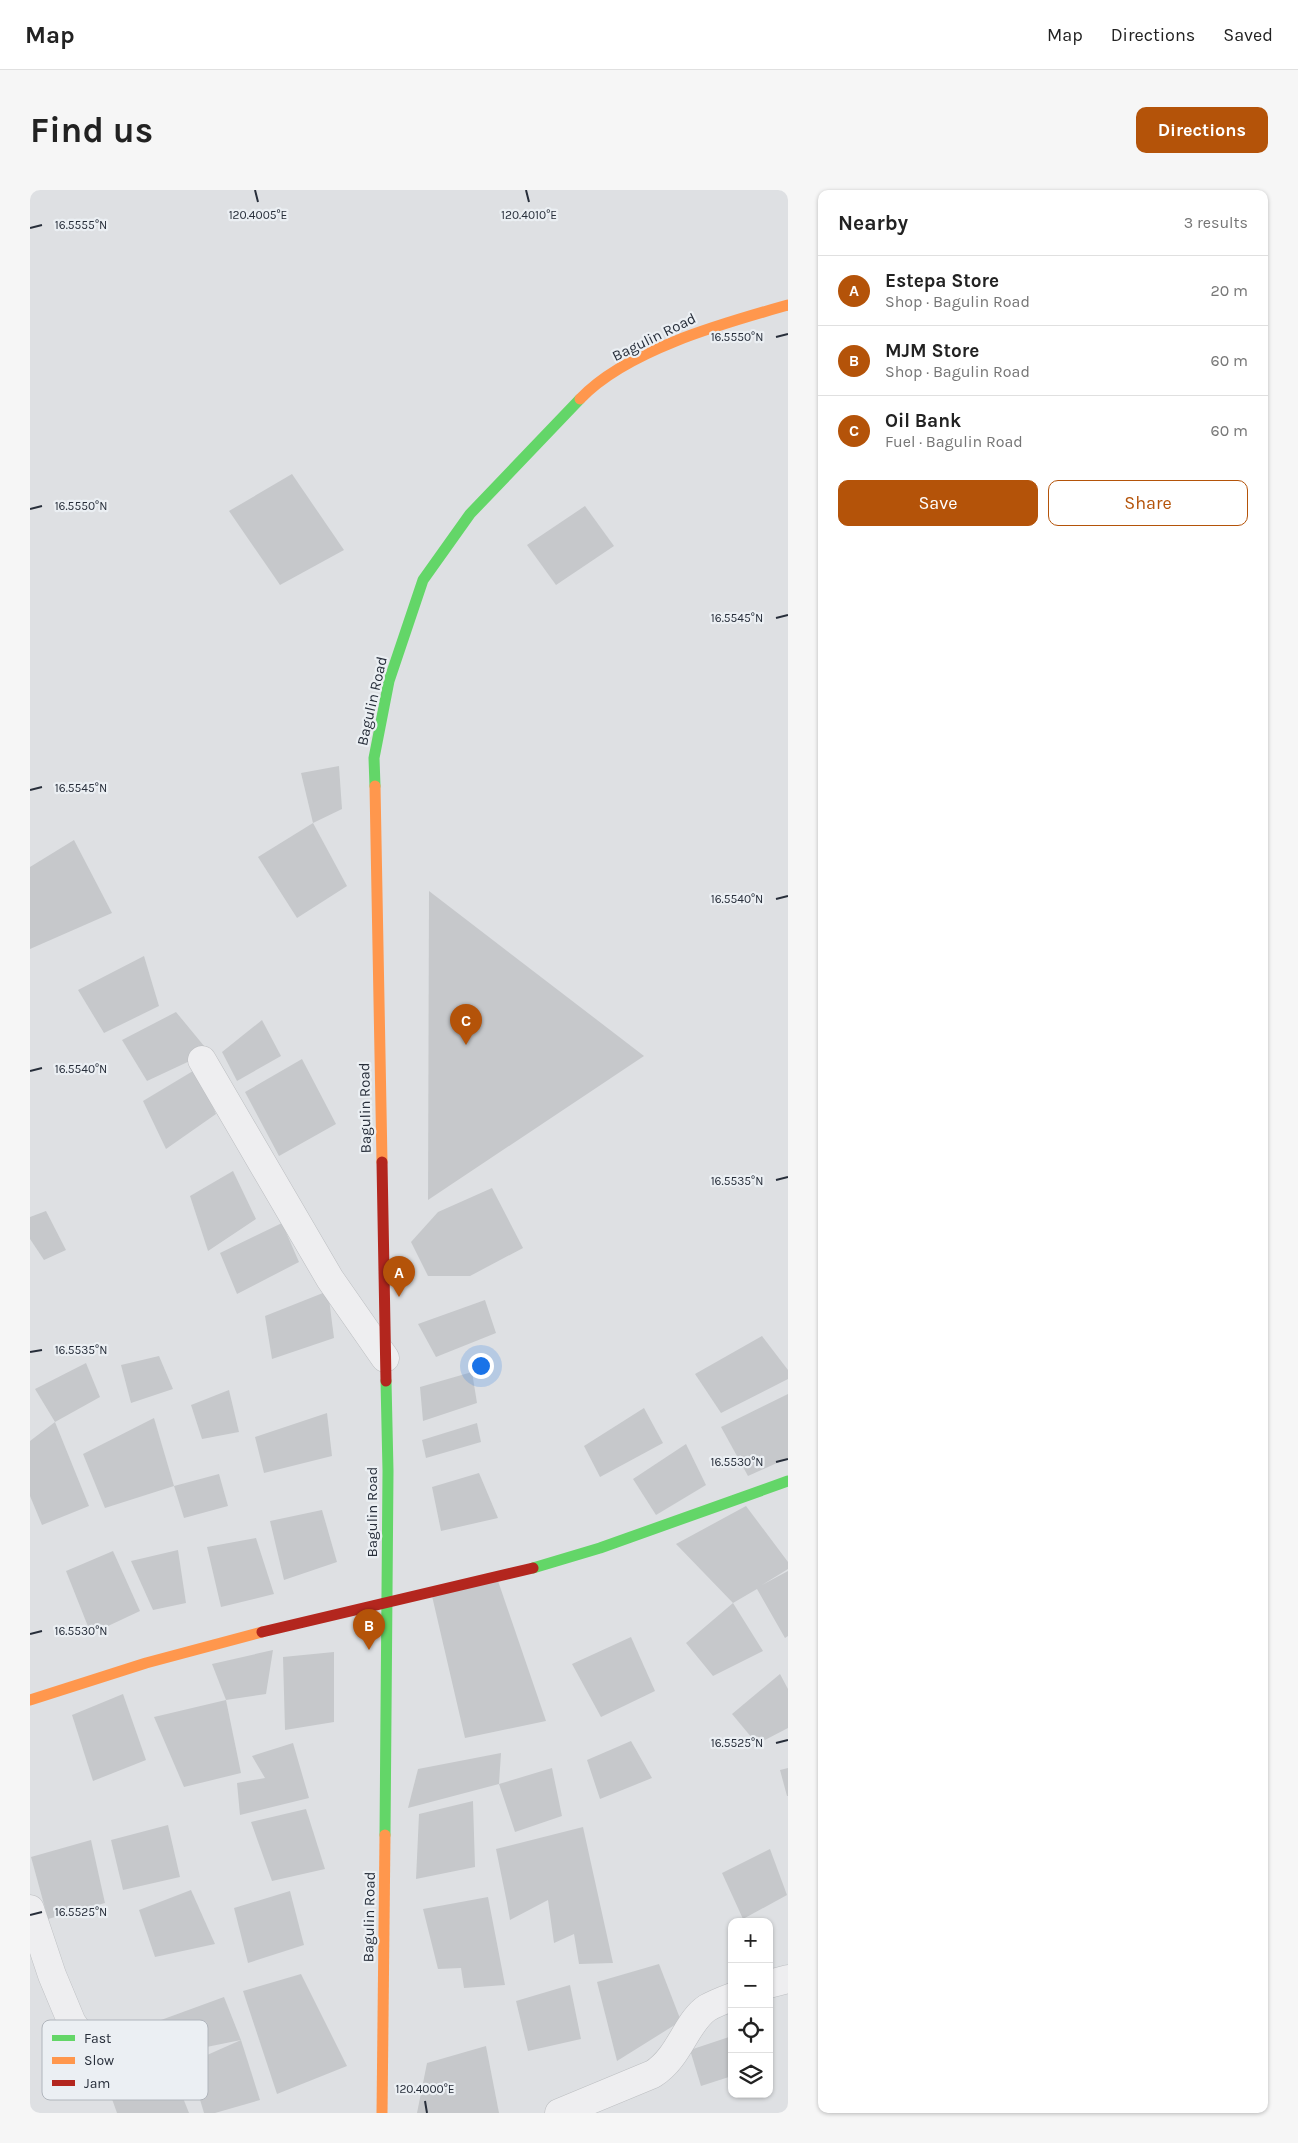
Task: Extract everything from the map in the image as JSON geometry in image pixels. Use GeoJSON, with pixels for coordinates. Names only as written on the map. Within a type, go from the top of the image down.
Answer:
{"type":"FeatureCollection","features":[{"type":"Feature","properties":{"kind":"main road","name":"Bagulin Road"},"geometry":{"type":"LineString","coordinates":[[382,2113],[388,1471],[384,1358],[374,758],[389,681],[423,580],[470,514],[590,388],[633,360],[710,327],[788,305]]}},
{"type":"Feature","properties":{"kind":"main road"},"geometry":{"type":"LineString","coordinates":[[30,1700],[114,1672],[262,1632],[537,1567],[650,1531],[741,1496],[788,1481]]}},
{"type":"Feature","properties":{"kind":"street"},"geometry":{"type":"LineString","coordinates":[[202,1060],[330,1279],[384,1358]]}},
{"type":"Feature","properties":{"kind":"street"},"geometry":{"type":"LineString","coordinates":[[30,1909],[52,1975],[70,2020]]}},
{"type":"Feature","properties":{"kind":"street"},"geometry":{"type":"LineString","coordinates":[[773,1983],[788,1978]]}},
{"type":"Feature","properties":{"kind":"street"},"geometry":{"type":"LineString","coordinates":[[559,2113],[653,2074],[664,2067],[696,2019],[706,2009],[728,1999]]}},
{"type":"Feature","properties":{"kind":"building"},"geometry":{"type":"Polygon","coordinates":[[[292,474],[344,550],[280,585],[229,511],[292,474]]]}},
{"type":"Feature","properties":{"kind":"building"},"geometry":{"type":"Polygon","coordinates":[[[585,506],[614,546],[556,585],[527,545],[585,506]]]}},
{"type":"Feature","properties":{"kind":"building"},"geometry":{"type":"Polygon","coordinates":[[[339,766],[342,809],[313,823],[301,773],[339,766]]]}},
{"type":"Feature","properties":{"kind":"building"},"geometry":{"type":"Polygon","coordinates":[[[313,823],[347,886],[297,918],[258,857],[313,823]]]}},
{"type":"Feature","properties":{"kind":"building"},"geometry":{"type":"Polygon","coordinates":[[[74,840],[112,913],[30,949],[30,867],[74,840]]]}},
{"type":"Feature","properties":{"kind":"building"},"geometry":{"type":"Polygon","coordinates":[[[429,891],[644,1056],[428,1200],[429,891]]]}},
{"type":"Feature","properties":{"kind":"building"},"geometry":{"type":"Polygon","coordinates":[[[144,956],[159,1006],[104,1033],[78,990],[144,956]]]}},
{"type":"Feature","properties":{"kind":"building"},"geometry":{"type":"Polygon","coordinates":[[[176,1012],[209,1052],[147,1081],[122,1040],[176,1012]]]}},
{"type":"Feature","properties":{"kind":"building"},"geometry":{"type":"Polygon","coordinates":[[[262,1020],[281,1056],[237,1081],[222,1052],[262,1020]]]}},
{"type":"Feature","properties":{"kind":"building"},"geometry":{"type":"Polygon","coordinates":[[[302,1059],[336,1124],[279,1156],[245,1092],[302,1059]]]}},
{"type":"Feature","properties":{"kind":"building"},"geometry":{"type":"Polygon","coordinates":[[[198,1068],[216,1114],[166,1149],[143,1101],[198,1068]]]}},
{"type":"Feature","properties":{"kind":"building"},"geometry":{"type":"Polygon","coordinates":[[[233,1171],[256,1219],[208,1251],[190,1196],[233,1171]]]}},
{"type":"Feature","properties":{"kind":"building"},"geometry":{"type":"Polygon","coordinates":[[[492,1188],[523,1248],[470,1276],[428,1276],[411,1242],[438,1212],[492,1188]]]}},
{"type":"Feature","properties":{"kind":"building"},"geometry":{"type":"Polygon","coordinates":[[[46,1211],[66,1250],[44,1260],[30,1239],[30,1217],[46,1211]]]}},
{"type":"Feature","properties":{"kind":"building"},"geometry":{"type":"Polygon","coordinates":[[[282,1223],[299,1262],[237,1294],[220,1253],[282,1223]]]}},
{"type":"Feature","properties":{"kind":"building"},"geometry":{"type":"Polygon","coordinates":[[[328,1291],[334,1338],[272,1359],[265,1316],[328,1291]]]}},
{"type":"Feature","properties":{"kind":"building"},"geometry":{"type":"Polygon","coordinates":[[[485,1300],[496,1333],[436,1357],[418,1324],[485,1300]]]}},
{"type":"Feature","properties":{"kind":"building"},"geometry":{"type":"Polygon","coordinates":[[[762,1336],[788,1370],[788,1379],[721,1413],[695,1374],[762,1336]]]}},
{"type":"Feature","properties":{"kind":"building"},"geometry":{"type":"Polygon","coordinates":[[[159,1356],[173,1389],[131,1403],[121,1365],[159,1356]]]}},
{"type":"Feature","properties":{"kind":"building"},"geometry":{"type":"Polygon","coordinates":[[[86,1363],[100,1397],[55,1422],[35,1389],[86,1363]]]}},
{"type":"Feature","properties":{"kind":"building"},"geometry":{"type":"Polygon","coordinates":[[[472,1372],[477,1403],[423,1421],[420,1387],[472,1372]]]}},
{"type":"Feature","properties":{"kind":"building"},"geometry":{"type":"Polygon","coordinates":[[[229,1390],[239,1432],[202,1439],[191,1405],[229,1390]]]}},
{"type":"Feature","properties":{"kind":"building"},"geometry":{"type":"Polygon","coordinates":[[[788,1394],[788,1458],[748,1476],[721,1427],[788,1394]]]}},
{"type":"Feature","properties":{"kind":"building"},"geometry":{"type":"Polygon","coordinates":[[[644,1408],[663,1443],[600,1477],[584,1446],[644,1408]]]}},
{"type":"Feature","properties":{"kind":"building"},"geometry":{"type":"Polygon","coordinates":[[[327,1413],[332,1456],[264,1473],[255,1437],[327,1413]]]}},
{"type":"Feature","properties":{"kind":"building"},"geometry":{"type":"Polygon","coordinates":[[[154,1418],[174,1486],[105,1508],[83,1454],[154,1418]]]}},
{"type":"Feature","properties":{"kind":"building"},"geometry":{"type":"Polygon","coordinates":[[[55,1422],[89,1506],[42,1525],[30,1496],[30,1441],[55,1422]]]}},
{"type":"Feature","properties":{"kind":"building"},"geometry":{"type":"Polygon","coordinates":[[[477,1423],[481,1442],[426,1458],[422,1440],[477,1423]]]}},
{"type":"Feature","properties":{"kind":"building"},"geometry":{"type":"Polygon","coordinates":[[[686,1444],[706,1485],[656,1515],[633,1479],[686,1444]]]}},
{"type":"Feature","properties":{"kind":"building"},"geometry":{"type":"Polygon","coordinates":[[[479,1473],[498,1518],[441,1531],[432,1487],[479,1473]]]}},
{"type":"Feature","properties":{"kind":"building"},"geometry":{"type":"Polygon","coordinates":[[[219,1474],[228,1506],[184,1518],[174,1486],[219,1474]]]}},
{"type":"Feature","properties":{"kind":"building"},"geometry":{"type":"Polygon","coordinates":[[[746,1506],[788,1562],[788,1569],[762,1585],[788,1571],[788,1636],[785,1638],[757,1589],[733,1603],[676,1544],[746,1506]]]}},
{"type":"Feature","properties":{"kind":"building"},"geometry":{"type":"Polygon","coordinates":[[[322,1510],[337,1562],[284,1580],[270,1521],[322,1510]]]}},
{"type":"Feature","properties":{"kind":"building"},"geometry":{"type":"Polygon","coordinates":[[[256,1538],[274,1594],[221,1607],[207,1547],[256,1538]]]}},
{"type":"Feature","properties":{"kind":"building"},"geometry":{"type":"Polygon","coordinates":[[[178,1550],[186,1603],[153,1610],[131,1561],[178,1550]]]}},
{"type":"Feature","properties":{"kind":"building"},"geometry":{"type":"Polygon","coordinates":[[[113,1551],[140,1611],[91,1634],[66,1571],[113,1551]]]}},
{"type":"Feature","properties":{"kind":"building"},"geometry":{"type":"Polygon","coordinates":[[[497,1578],[546,1721],[465,1738],[432,1596],[497,1578]]]}},
{"type":"Feature","properties":{"kind":"building"},"geometry":{"type":"Polygon","coordinates":[[[733,1603],[763,1651],[713,1676],[686,1643],[733,1603]]]}},
{"type":"Feature","properties":{"kind":"building"},"geometry":{"type":"Polygon","coordinates":[[[631,1637],[655,1691],[601,1717],[572,1664],[631,1637]]]}},
{"type":"Feature","properties":{"kind":"building"},"geometry":{"type":"Polygon","coordinates":[[[273,1650],[266,1694],[226,1700],[212,1664],[273,1650]]]}},
{"type":"Feature","properties":{"kind":"building"},"geometry":{"type":"Polygon","coordinates":[[[334,1652],[334,1722],[285,1730],[283,1657],[334,1652]]]}},
{"type":"Feature","properties":{"kind":"building"},"geometry":{"type":"Polygon","coordinates":[[[780,1674],[788,1689],[788,1728],[757,1744],[732,1714],[780,1674]]]}},
{"type":"Feature","properties":{"kind":"building"},"geometry":{"type":"Polygon","coordinates":[[[123,1694],[146,1760],[93,1781],[72,1715],[123,1694]]]}},
{"type":"Feature","properties":{"kind":"building"},"geometry":{"type":"Polygon","coordinates":[[[226,1700],[241,1773],[184,1787],[154,1717],[226,1700]]]}},
{"type":"Feature","properties":{"kind":"building"},"geometry":{"type":"Polygon","coordinates":[[[631,1741],[652,1778],[600,1799],[587,1760],[631,1741]]]}},
{"type":"Feature","properties":{"kind":"building"},"geometry":{"type":"Polygon","coordinates":[[[293,1743],[309,1798],[240,1815],[237,1783],[265,1778],[252,1756],[293,1743]]]}},
{"type":"Feature","properties":{"kind":"building"},"geometry":{"type":"Polygon","coordinates":[[[501,1753],[499,1784],[408,1808],[418,1769],[501,1753]]]}},
{"type":"Feature","properties":{"kind":"building"},"geometry":{"type":"Polygon","coordinates":[[[552,1768],[562,1816],[515,1832],[499,1784],[552,1768]]]}},
{"type":"Feature","properties":{"kind":"building"},"geometry":{"type":"Polygon","coordinates":[[[788,1768],[788,1796],[787,1796],[780,1770],[788,1768]]]}},
{"type":"Feature","properties":{"kind":"building"},"geometry":{"type":"Polygon","coordinates":[[[473,1801],[475,1867],[416,1879],[419,1814],[473,1801]]]}},
{"type":"Feature","properties":{"kind":"building"},"geometry":{"type":"Polygon","coordinates":[[[306,1809],[325,1869],[272,1881],[251,1822],[306,1809]]]}},
{"type":"Feature","properties":{"kind":"building"},"geometry":{"type":"Polygon","coordinates":[[[168,1825],[180,1877],[123,1890],[111,1840],[168,1825]]]}},
{"type":"Feature","properties":{"kind":"building"},"geometry":{"type":"Polygon","coordinates":[[[583,1827],[613,1963],[579,1964],[574,1934],[554,1943],[548,1900],[510,1920],[496,1849],[583,1827]]]}},
{"type":"Feature","properties":{"kind":"building"},"geometry":{"type":"Polygon","coordinates":[[[91,1840],[105,1903],[48,1919],[31,1857],[91,1840]]]}},
{"type":"Feature","properties":{"kind":"building"},"geometry":{"type":"Polygon","coordinates":[[[770,1849],[787,1895],[743,1918],[722,1873],[770,1849]]]}},
{"type":"Feature","properties":{"kind":"building"},"geometry":{"type":"Polygon","coordinates":[[[191,1890],[215,1944],[155,1957],[139,1910],[191,1890]]]}},
{"type":"Feature","properties":{"kind":"building"},"geometry":{"type":"Polygon","coordinates":[[[290,1891],[304,1945],[248,1963],[234,1908],[290,1891]]]}},
{"type":"Feature","properties":{"kind":"building"},"geometry":{"type":"Polygon","coordinates":[[[488,1897],[505,1985],[464,1988],[461,1968],[438,1969],[423,1909],[488,1897]]]}},
{"type":"Feature","properties":{"kind":"building"},"geometry":{"type":"Polygon","coordinates":[[[659,1964],[681,2021],[617,2061],[597,1982],[659,1964]]]}},
{"type":"Feature","properties":{"kind":"building"},"geometry":{"type":"Polygon","coordinates":[[[301,1974],[347,2066],[277,2094],[243,1991],[301,1974]]]}},
{"type":"Feature","properties":{"kind":"building"},"geometry":{"type":"Polygon","coordinates":[[[570,1985],[581,2039],[528,2051],[516,2001],[570,1985]]]}},
{"type":"Feature","properties":{"kind":"building"},"geometry":{"type":"Polygon","coordinates":[[[224,1997],[241,2040],[208,2047],[208,2020],[161,2020],[224,1997]]]}},
{"type":"Feature","properties":{"kind":"building"},"geometry":{"type":"Polygon","coordinates":[[[728,2037],[728,2077],[701,2086],[690,2050],[728,2037]]]}},
{"type":"Feature","properties":{"kind":"building"},"geometry":{"type":"Polygon","coordinates":[[[241,2040],[260,2100],[215,2113],[204,2113],[200,2100],[208,2100],[208,2055],[241,2040]]]}},
{"type":"Feature","properties":{"kind":"building"},"geometry":{"type":"Polygon","coordinates":[[[486,2046],[499,2113],[417,2113],[427,2063],[486,2046]]]}},
{"type":"Feature","properties":{"kind":"building"},"geometry":{"type":"Polygon","coordinates":[[[112,2100],[184,2100],[189,2113],[117,2113],[112,2100]]]}},
{"type":"Feature","properties":{"kind":"traffic: fast"},"geometry":{"type":"LineString","coordinates":[[375,786],[374,758],[389,681],[423,580],[470,514],[580,399]]}},
{"type":"Feature","properties":{"kind":"traffic: fast"},"geometry":{"type":"LineString","coordinates":[[385,1835],[388,1471],[386,1381]]}},
{"type":"Feature","properties":{"kind":"traffic: fast"},"geometry":{"type":"LineString","coordinates":[[533,1568],[600,1548],[788,1481]]}},
{"type":"Feature","properties":{"kind":"traffic: slow"},"geometry":{"type":"LineString","coordinates":[[580,399],[623,366],[649,352],[735,320],[788,305]]}},
{"type":"Feature","properties":{"kind":"traffic: slow"},"geometry":{"type":"LineString","coordinates":[[375,786],[382,1162]]}},
{"type":"Feature","properties":{"kind":"traffic: slow"},"geometry":{"type":"LineString","coordinates":[[30,1700],[146,1663],[262,1632]]}},
{"type":"Feature","properties":{"kind":"traffic: slow"},"geometry":{"type":"LineString","coordinates":[[382,2113],[385,1835]]}},
{"type":"Feature","properties":{"kind":"traffic: jam"},"geometry":{"type":"LineString","coordinates":[[382,1162],[386,1381]]}},
{"type":"Feature","properties":{"kind":"traffic: jam"},"geometry":{"type":"LineString","coordinates":[[262,1632],[533,1568]]}},
{"type":"Feature","properties":{"kind":"place","name":"Oil Bank"},"geometry":{"type":"Point","coordinates":[466,1045]}},
{"type":"Feature","properties":{"kind":"place","name":"Estepa Store"},"geometry":{"type":"Point","coordinates":[399,1297]}},
{"type":"Feature","properties":{"kind":"place","name":"MJM Store"},"geometry":{"type":"Point","coordinates":[369,1650]}}]}
